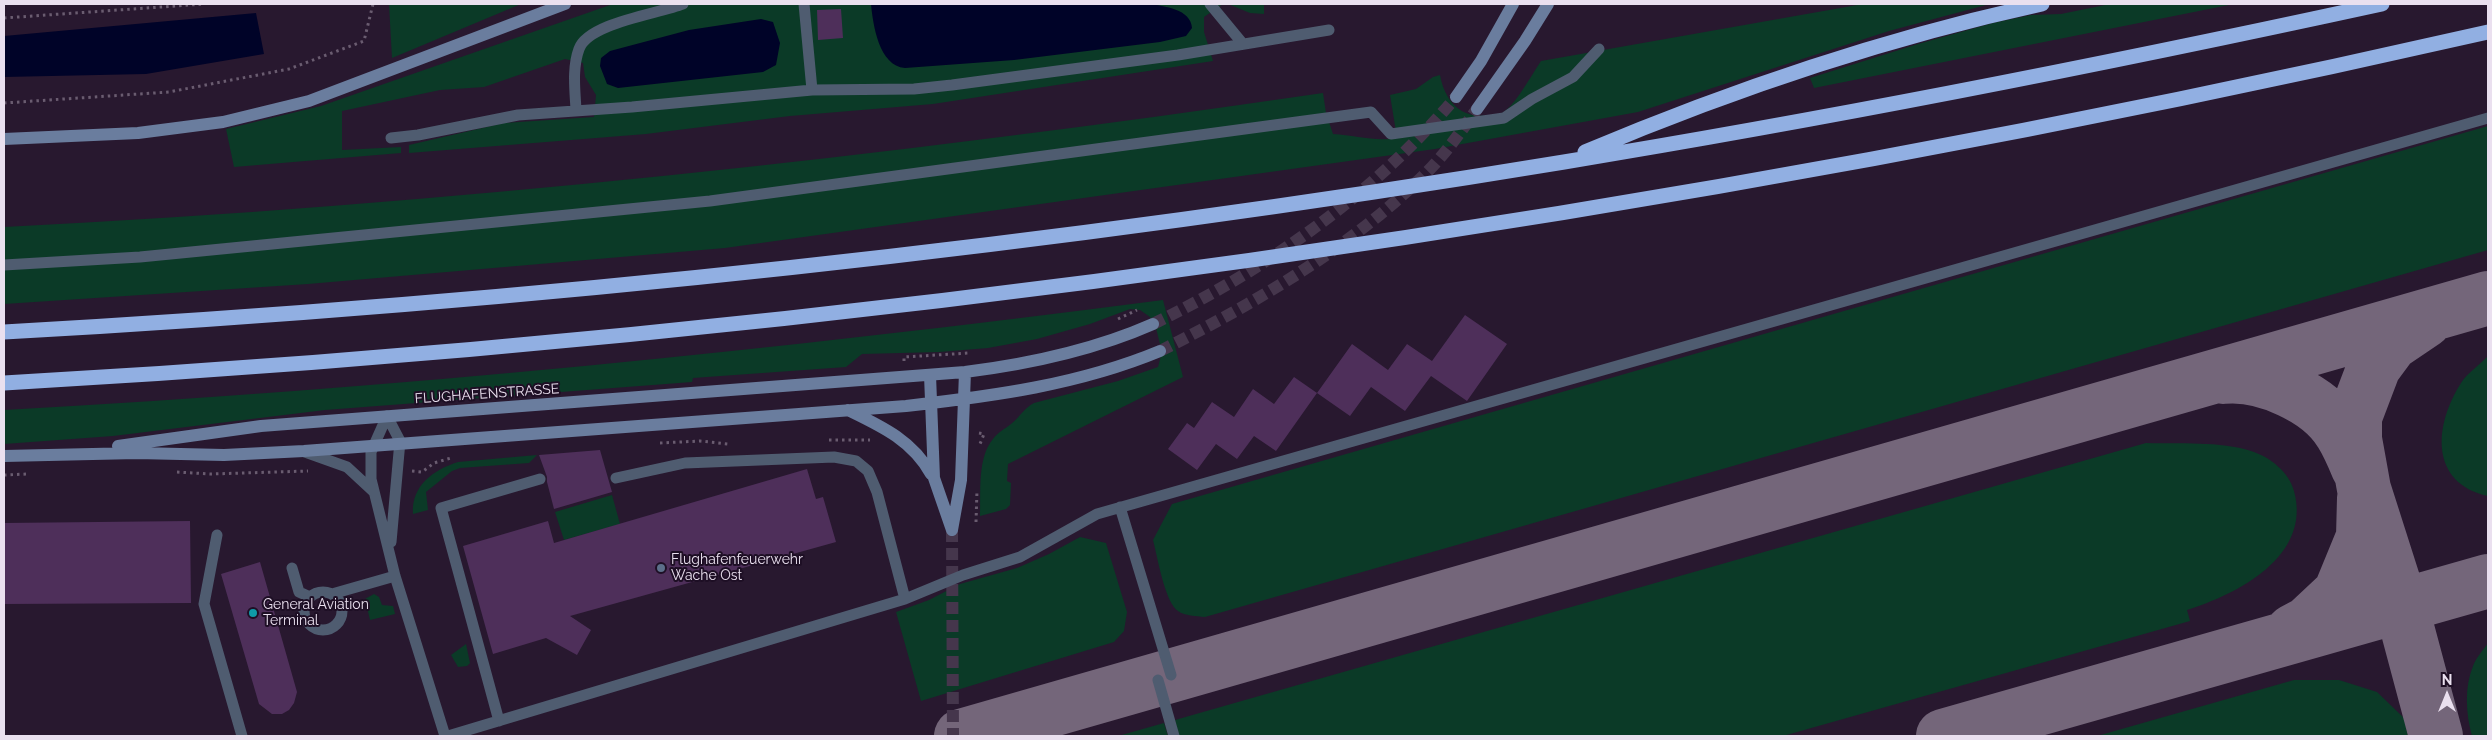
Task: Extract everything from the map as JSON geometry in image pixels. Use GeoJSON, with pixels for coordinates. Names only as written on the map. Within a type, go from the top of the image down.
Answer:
{"type":"FeatureCollection","features":[{"type":"Feature","properties":{"kind":"highway"},"geometry":{"type":"LineString","coordinates":[[1560,162],[1679,113],[1834,61],[1941,29],[2042,4]]}},
{"type":"Feature","properties":{"kind":"highway"},"geometry":{"type":"LineString","coordinates":[[4,332],[436,301],[773,269],[954,248],[1292,204],[1560,162],[2023,79],[2382,4]]}},
{"type":"Feature","properties":{"kind":"highway"},"geometry":{"type":"LineString","coordinates":[[4,383],[351,359],[683,329],[1006,293],[1314,251],[1641,200],[1938,147],[2262,82],[2488,32]]}},
{"type":"Feature","properties":{"kind":"main road"},"geometry":{"type":"LineString","coordinates":[[4,139],[138,133],[223,122],[309,101],[565,4]]}},
{"type":"Feature","properties":{"kind":"main road"},"geometry":{"type":"LineString","coordinates":[[1456,96],[1481,61],[1513,4]]}},
{"type":"Feature","properties":{"kind":"main road"},"geometry":{"type":"LineString","coordinates":[[1477,109],[1525,41],[1548,4]]}},
{"type":"Feature","properties":{"kind":"main road","name":"FLUGHAFENSTRASSE"},"geometry":{"type":"LineString","coordinates":[[46,454],[261,426],[965,372],[1033,361],[1079,350],[1153,324]]}},
{"type":"Feature","properties":{"kind":"main road","name":"FLUGHAFENSTRASSE"},"geometry":{"type":"LineString","coordinates":[[4,456],[137,453],[224,455],[304,451],[966,400],[1016,392],[1077,378],[1160,350]]}},
{"type":"Feature","properties":{"kind":"main road"},"geometry":{"type":"LineString","coordinates":[[848,410],[886,429],[908,443],[920,456],[934,478],[952,530],[961,480],[966,400],[965,372]]}},
{"type":"Feature","properties":{"kind":"main road"},"geometry":{"type":"LineString","coordinates":[[930,375],[934,478]]}},
{"type":"Feature","properties":{"kind":"lane"},"geometry":{"type":"LineString","coordinates":[[576,110],[577,57],[586,38],[604,29],[683,4]]}},
{"type":"Feature","properties":{"kind":"lane"},"geometry":{"type":"LineString","coordinates":[[804,4],[812,90]]}},
{"type":"Feature","properties":{"kind":"lane"},"geometry":{"type":"LineString","coordinates":[[1210,4],[1243,44]]}},
{"type":"Feature","properties":{"kind":"lane"},"geometry":{"type":"LineString","coordinates":[[391,138],[418,135],[508,116],[632,107],[812,90],[914,89],[952,85],[1178,55],[1329,30]]}},
{"type":"Feature","properties":{"kind":"lane"},"geometry":{"type":"LineString","coordinates":[[4,265],[140,257],[710,201],[1371,112],[1391,134],[1490,121],[1508,116],[1532,99],[1573,77],[1599,49]]}},
{"type":"Feature","properties":{"kind":"lane"},"geometry":{"type":"LineString","coordinates":[[387,416],[373,446],[370,465],[374,492],[396,576],[446,736],[905,599],[963,575],[1020,557],[1097,514],[1120,507],[2488,118]]}},
{"type":"Feature","properties":{"kind":"lane"},"geometry":{"type":"LineString","coordinates":[[387,416],[400,437],[390,549]]}},
{"type":"Feature","properties":{"kind":"lane"},"geometry":{"type":"LineString","coordinates":[[304,451],[347,467],[374,492]]}},
{"type":"Feature","properties":{"kind":"lane"},"geometry":{"type":"LineString","coordinates":[[616,478],[685,463],[834,457],[856,461],[868,471],[877,492],[905,599]]}},
{"type":"Feature","properties":{"kind":"lane"},"geometry":{"type":"LineString","coordinates":[[499,721],[442,508],[540,479]]}},
{"type":"Feature","properties":{"kind":"lane"},"geometry":{"type":"LineString","coordinates":[[1120,507],[1171,675]]}},
{"type":"Feature","properties":{"kind":"lane"},"geometry":{"type":"LineString","coordinates":[[217,535],[204,604],[242,736]]}},
{"type":"Feature","properties":{"kind":"lane"},"geometry":{"type":"LineString","coordinates":[[292,568],[299,592],[310,597]]}},
{"type":"Feature","properties":{"kind":"lane"},"geometry":{"type":"LineString","coordinates":[[332,594],[340,602],[342,614],[337,624],[328,630],[316,629],[306,621],[304,608],[310,597],[321,592],[332,594],[396,576]]}},
{"type":"Feature","properties":{"kind":"lane"},"geometry":{"type":"LineString","coordinates":[[1158,680],[1174,736]]}},
{"type":"Feature","properties":{"kind":"path"},"geometry":{"type":"LineString","coordinates":[[4,18],[204,4]]}},
{"type":"Feature","properties":{"kind":"path"},"geometry":{"type":"LineString","coordinates":[[4,104],[170,92],[289,69],[364,42],[373,4]]}},
{"type":"Feature","properties":{"kind":"path"},"geometry":{"type":"LineString","coordinates":[[819,440],[860,438],[876,442]]}},
{"type":"Feature","properties":{"kind":"path"},"geometry":{"type":"LineString","coordinates":[[657,443],[700,442],[732,445]]}},
{"type":"Feature","properties":{"kind":"path"},"geometry":{"type":"LineString","coordinates":[[397,470],[422,472],[434,463],[456,457]]}},
{"type":"Feature","properties":{"kind":"path"},"geometry":{"type":"LineString","coordinates":[[168,471],[203,474],[290,470],[315,472]]}},
{"type":"Feature","properties":{"kind":"path"},"geometry":{"type":"LineString","coordinates":[[4,475],[30,474]]}},
{"type":"Feature","properties":{"kind":"green space"},"geometry":{"type":"Polygon","coordinates":[[[389,4],[521,4],[392,58],[389,4]]]}},
{"type":"Feature","properties":{"kind":"green space"},"geometry":{"type":"Polygon","coordinates":[[[613,4],[1223,4],[1204,17],[1204,32],[1213,61],[933,104],[790,116],[646,134],[409,153],[409,145],[504,123],[594,117],[596,95],[585,77],[583,63],[565,59],[484,87],[440,90],[342,111],[342,150],[401,147],[401,153],[234,167],[226,129],[321,106],[613,4]]]}},
{"type":"Feature","properties":{"kind":"green space"},"geometry":{"type":"Polygon","coordinates":[[[1228,4],[1264,4],[1264,14],[1250,13],[1228,4]]]}},
{"type":"Feature","properties":{"kind":"green space"},"geometry":{"type":"Polygon","coordinates":[[[1863,4],[1990,4],[1889,31],[1638,112],[1435,149],[725,248],[308,284],[4,304],[4,227],[335,206],[665,176],[995,138],[1323,93],[1326,113],[1333,134],[1389,139],[1397,138],[1390,95],[1416,89],[1433,77],[1440,75],[1446,93],[1456,107],[1463,112],[1480,116],[1498,115],[1512,104],[1541,61],[1863,4]]]}},
{"type":"Feature","properties":{"kind":"green space"},"geometry":{"type":"Polygon","coordinates":[[[2110,4],[2234,4],[1814,88],[1810,78],[1993,23],[2031,15],[2061,14],[2110,4]]]}},
{"type":"Feature","properties":{"kind":"green space"},"geometry":{"type":"Polygon","coordinates":[[[2488,126],[2488,250],[1205,617],[1187,615],[1178,611],[1173,606],[1165,589],[1153,540],[1172,504],[2488,126]]]}},
{"type":"Feature","properties":{"kind":"green space"},"geometry":{"type":"Polygon","coordinates":[[[1163,300],[1183,377],[1008,464],[1007,481],[1011,483],[1010,505],[1006,509],[980,516],[980,486],[984,456],[999,432],[1034,403],[1118,381],[1158,367],[1162,352],[1156,328],[1150,317],[1140,310],[1130,309],[1090,324],[1037,339],[988,348],[939,352],[862,354],[846,367],[693,378],[692,382],[325,410],[113,436],[4,444],[4,410],[294,391],[584,366],[874,335],[1163,300]]]}},
{"type":"Feature","properties":{"kind":"green space"},"geometry":{"type":"Polygon","coordinates":[[[2488,356],[2488,496],[2469,489],[2455,479],[2446,466],[2442,450],[2442,434],[2452,399],[2461,383],[2488,356]]]}},
{"type":"Feature","properties":{"kind":"green space"},"geometry":{"type":"Polygon","coordinates":[[[2146,443],[2213,444],[2251,451],[2265,457],[2278,466],[2288,478],[2294,491],[2297,514],[2292,535],[2282,553],[2266,569],[2228,594],[2187,610],[2190,621],[1783,736],[1179,736],[1175,720],[2146,443]]]}},
{"type":"Feature","properties":{"kind":"green space"},"geometry":{"type":"Polygon","coordinates":[[[537,455],[529,463],[460,468],[452,471],[426,492],[428,510],[413,514],[413,504],[420,487],[432,475],[449,465],[458,462],[537,455]]]}},
{"type":"Feature","properties":{"kind":"green space"},"geometry":{"type":"Polygon","coordinates":[[[612,495],[620,524],[564,540],[555,512],[612,495]]]}},
{"type":"Feature","properties":{"kind":"green space"},"geometry":{"type":"Polygon","coordinates":[[[1080,537],[1106,543],[1127,612],[1124,631],[1114,642],[921,701],[896,612],[929,600],[960,584],[1017,568],[1049,554],[1080,537]]]}},
{"type":"Feature","properties":{"kind":"green space"},"geometry":{"type":"Polygon","coordinates":[[[374,594],[379,597],[382,605],[393,606],[395,614],[370,620],[365,599],[374,594]]]}},
{"type":"Feature","properties":{"kind":"green space"},"geometry":{"type":"Polygon","coordinates":[[[2488,643],[2488,736],[2472,736],[2467,710],[2468,683],[2474,663],[2488,643]]]}},
{"type":"Feature","properties":{"kind":"green space"},"geometry":{"type":"Polygon","coordinates":[[[466,644],[470,663],[467,666],[458,667],[451,655],[466,644]]]}},
{"type":"Feature","properties":{"kind":"green space"},"geometry":{"type":"Polygon","coordinates":[[[2294,680],[2339,680],[2377,692],[2404,718],[2408,736],[2097,736],[2294,680]]]}},
{"type":"Feature","properties":{"kind":"green space"},"geometry":{"type":"Polygon","coordinates":[[[1164,723],[1168,736],[1118,736],[1164,723]]]}},
{"type":"Feature","properties":{"kind":"water"},"geometry":{"type":"Polygon","coordinates":[[[871,4],[1149,4],[1169,7],[1182,13],[1187,17],[1192,28],[1186,36],[1160,42],[1014,60],[905,68],[896,66],[883,52],[876,33],[871,4]]]}},
{"type":"Feature","properties":{"kind":"water"},"geometry":{"type":"Polygon","coordinates":[[[256,13],[264,54],[146,74],[4,77],[4,36],[256,13]]]}},
{"type":"Feature","properties":{"kind":"water"},"geometry":{"type":"Polygon","coordinates":[[[761,19],[773,22],[780,43],[776,65],[763,72],[618,88],[607,84],[600,66],[601,58],[610,51],[689,30],[761,19]]]}},
{"type":"Feature","properties":{"kind":"building"},"geometry":{"type":"Polygon","coordinates":[[[841,9],[843,38],[818,40],[817,10],[841,9]]]}},
{"type":"Feature","properties":{"kind":"building"},"geometry":{"type":"Polygon","coordinates":[[[1465,315],[1507,344],[1467,401],[1431,376],[1405,411],[1371,387],[1350,416],[1317,393],[1352,344],[1388,370],[1407,344],[1432,361],[1465,315]]]}},
{"type":"Feature","properties":{"kind":"building"},"geometry":{"type":"Polygon","coordinates":[[[1294,377],[1317,393],[1276,451],[1254,436],[1237,459],[1216,444],[1197,470],[1168,449],[1187,423],[1194,428],[1212,402],[1234,417],[1253,389],[1274,404],[1294,377]]]}},
{"type":"Feature","properties":{"kind":"building"},"geometry":{"type":"Polygon","coordinates":[[[600,450],[612,492],[554,509],[547,477],[539,455],[600,450]]]}},
{"type":"Feature","properties":{"kind":"building"},"geometry":{"type":"Polygon","coordinates":[[[807,469],[816,499],[823,497],[836,542],[570,616],[591,630],[577,655],[546,638],[493,654],[463,546],[548,521],[554,543],[807,469]]]}},
{"type":"Feature","properties":{"kind":"building"},"geometry":{"type":"Polygon","coordinates":[[[190,521],[191,603],[4,604],[4,523],[190,521]]]}},
{"type":"Feature","properties":{"kind":"building","name":"General Aviation Terminal"},"geometry":{"type":"Polygon","coordinates":[[[260,562],[297,692],[294,703],[289,710],[282,714],[272,714],[259,704],[221,574],[260,562]]]}},
{"type":"Feature","properties":{"kind":"taxiway"},"geometry":{"type":"LineString","coordinates":[[961,736],[2488,298]]}},
{"type":"Feature","properties":{"kind":"taxiway"},"geometry":{"type":"LineString","coordinates":[[2425,321],[2391,344],[2374,367],[2355,417],[2355,439],[2364,489],[2401,605],[2436,736]]}},
{"type":"Feature","properties":{"kind":"taxiway"},"geometry":{"type":"LineString","coordinates":[[2223,377],[2255,379],[2289,390],[2305,399],[2332,420],[2346,441],[2358,468]]}},
{"type":"Feature","properties":{"kind":"taxiway"},"geometry":{"type":"LineString","coordinates":[[2293,631],[2308,623],[2340,593],[2363,537],[2364,498]]}},
{"type":"Feature","properties":{"kind":"taxiway"},"geometry":{"type":"LineString","coordinates":[[1943,736],[2488,581]]}},
{"type":"Feature","properties":{"kind":"tunnel"},"geometry":{"type":"LineString","coordinates":[[1153,324],[1237,279],[1316,226],[1390,166],[1424,133],[1456,97]]}},
{"type":"Feature","properties":{"kind":"tunnel"},"geometry":{"type":"LineString","coordinates":[[1160,351],[1264,295],[1331,252],[1393,204],[1430,169],[1477,109]]}},
{"type":"Feature","properties":{"kind":"tunnel"},"geometry":{"type":"LineString","coordinates":[[952,530],[953,736]]}},
{"type":"Feature","properties":{"kind":"place","name":"Flughafenfeuerwehr Wache Ost"},"geometry":{"type":"Point","coordinates":[661,568]}},
{"type":"Feature","properties":{"kind":"place","name":"General Aviation Terminal"},"geometry":{"type":"Point","coordinates":[253,613]}}]}
